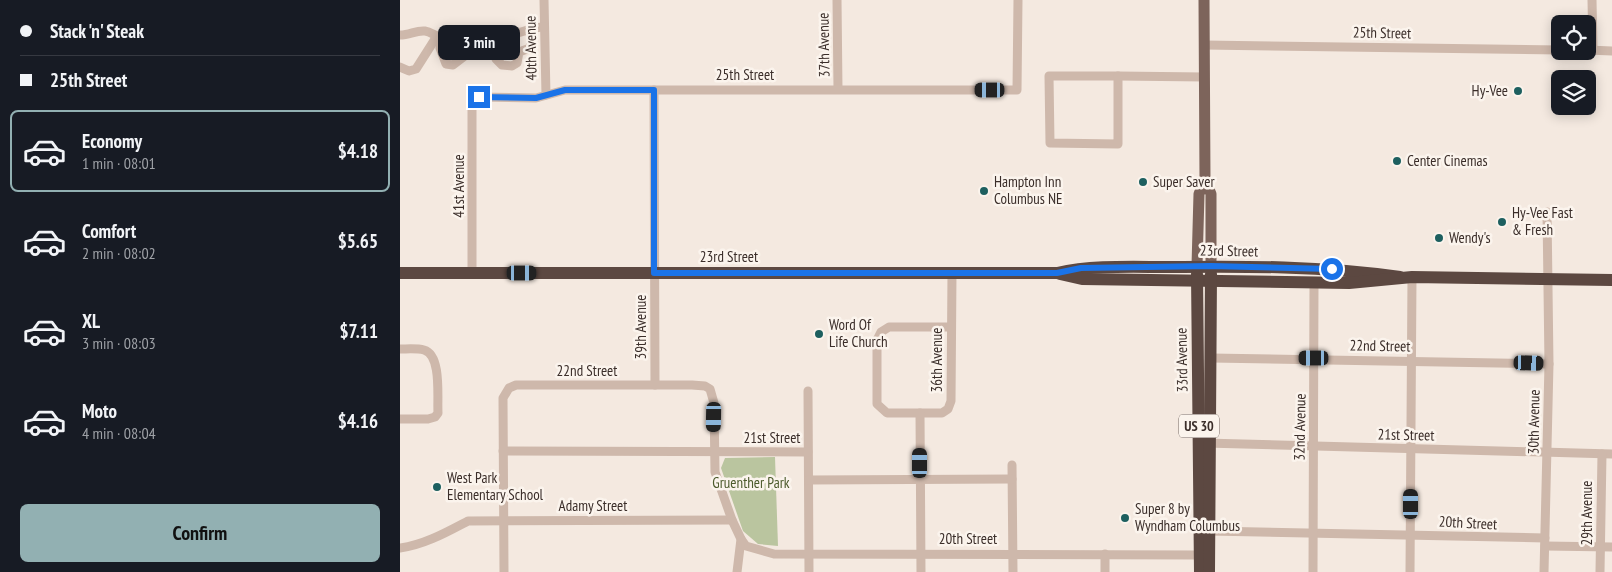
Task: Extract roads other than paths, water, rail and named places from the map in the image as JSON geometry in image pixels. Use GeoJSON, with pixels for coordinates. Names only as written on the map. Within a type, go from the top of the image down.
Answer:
{"type":"FeatureCollection","features":[{"type":"Feature","properties":{"kind":"highway","name":"33rd Avenue"},"geometry":{"type":"LineString","coordinates":[[1197,266],[1209,531],[1209,572]]}},
{"type":"Feature","properties":{"kind":"highway","name":"23rd Street"},"geometry":{"type":"LineString","coordinates":[[400,273],[1057,273],[1081,268],[1211,266],[1350,270],[1406,277]]}},
{"type":"Feature","properties":{"kind":"highway","name":"33rd Avenue"},"geometry":{"type":"LineString","coordinates":[[1200,572],[1204,443],[1211,358],[1211,266]]}},
{"type":"Feature","properties":{"kind":"highway","name":"23rd Street"},"geometry":{"type":"LineString","coordinates":[[1057,273],[1082,279],[1314,283],[1349,283],[1406,277],[1612,280]]}},
{"type":"Feature","properties":{"kind":"main road","name":"33rd Avenue"},"geometry":{"type":"LineString","coordinates":[[1204,0],[1205,179],[1210,194],[1211,266]]}},
{"type":"Feature","properties":{"kind":"main road","name":"33rd Avenue"},"geometry":{"type":"LineString","coordinates":[[1197,266],[1199,194],[1205,179]]}},
{"type":"Feature","properties":{"kind":"street","name":"40th Avenue"},"geometry":{"type":"LineString","coordinates":[[544,0],[546,95]]}},
{"type":"Feature","properties":{"kind":"street","name":"37th Avenue"},"geometry":{"type":"LineString","coordinates":[[837,0],[838,89]]}},
{"type":"Feature","properties":{"kind":"street","name":"25th Street"},"geometry":{"type":"LineString","coordinates":[[475,100],[479,97],[536,98],[565,90],[1017,90],[1018,0]]}},
{"type":"Feature","properties":{"kind":"street"},"geometry":{"type":"LineString","coordinates":[[1591,15],[1592,0]]}},
{"type":"Feature","properties":{"kind":"street"},"geometry":{"type":"LineString","coordinates":[[400,67],[409,71],[416,69],[439,37],[460,31],[472,31],[491,36],[514,34],[533,28],[544,27]]}},
{"type":"Feature","properties":{"kind":"street"},"geometry":{"type":"LineString","coordinates":[[491,36],[494,41],[496,59],[502,65],[512,66],[517,63],[519,52],[530,48],[533,28]]}},
{"type":"Feature","properties":{"kind":"street"},"geometry":{"type":"LineString","coordinates":[[400,35],[407,35],[416,30],[427,31],[439,37]]}},
{"type":"Feature","properties":{"kind":"street"},"geometry":{"type":"LineString","coordinates":[[439,37],[442,57],[446,64],[453,65],[491,36]]}},
{"type":"Feature","properties":{"kind":"street","name":"25th Street"},"geometry":{"type":"LineString","coordinates":[[1204,45],[1551,50]]}},
{"type":"Feature","properties":{"kind":"street"},"geometry":{"type":"LineString","coordinates":[[1596,50],[1612,51]]}},
{"type":"Feature","properties":{"kind":"street"},"geometry":{"type":"LineString","coordinates":[[1118,76],[1118,144],[1050,143],[1049,76],[1118,76],[1204,77]]}},
{"type":"Feature","properties":{"kind":"street","name":"39th Avenue"},"geometry":{"type":"LineString","coordinates":[[654,90],[655,385]]}},
{"type":"Feature","properties":{"kind":"street","name":"41st Avenue"},"geometry":{"type":"LineString","coordinates":[[472,273],[472,105],[475,100]]}},
{"type":"Feature","properties":{"kind":"street","name":"30th Avenue"},"geometry":{"type":"LineString","coordinates":[[1544,572],[1549,364],[1547,212]]}},
{"type":"Feature","properties":{"kind":"street","name":"36th Avenue"},"geometry":{"type":"LineString","coordinates":[[921,572],[920,413],[942,413],[948,409],[951,401],[952,273]]}},
{"type":"Feature","properties":{"kind":"street"},"geometry":{"type":"LineString","coordinates":[[1406,277],[1412,360],[1410,572]]}},
{"type":"Feature","properties":{"kind":"street","name":"32nd Avenue"},"geometry":{"type":"LineString","coordinates":[[1313,572],[1314,283]]}},
{"type":"Feature","properties":{"kind":"street"},"geometry":{"type":"LineString","coordinates":[[920,413],[887,413],[877,404],[877,340],[881,332],[889,327],[951,328]]}},
{"type":"Feature","properties":{"kind":"street"},"geometry":{"type":"LineString","coordinates":[[400,349],[424,350],[433,356],[437,366],[438,413],[435,417],[428,419],[400,419]]}},
{"type":"Feature","properties":{"kind":"street","name":"22nd Street"},"geometry":{"type":"LineString","coordinates":[[1211,358],[1314,358],[1549,364]]}},
{"type":"Feature","properties":{"kind":"street","name":"22nd Street"},"geometry":{"type":"LineString","coordinates":[[503,451],[504,394],[513,386],[705,386],[712,394],[715,472],[732,520],[741,539]]}},
{"type":"Feature","properties":{"kind":"street"},"geometry":{"type":"LineString","coordinates":[[808,391],[808,452]]}},
{"type":"Feature","properties":{"kind":"street","name":"21st Street"},"geometry":{"type":"LineString","coordinates":[[1204,443],[1612,454]]}},
{"type":"Feature","properties":{"kind":"street"},"geometry":{"type":"LineString","coordinates":[[503,451],[504,572]]}},
{"type":"Feature","properties":{"kind":"street","name":"21st Street"},"geometry":{"type":"LineString","coordinates":[[503,451],[808,452],[809,480]]}},
{"type":"Feature","properties":{"kind":"street","name":"29th Avenue"},"geometry":{"type":"LineString","coordinates":[[1600,572],[1602,454]]}},
{"type":"Feature","properties":{"kind":"street"},"geometry":{"type":"LineString","coordinates":[[1012,465],[1013,572]]}},
{"type":"Feature","properties":{"kind":"street"},"geometry":{"type":"LineString","coordinates":[[809,572],[809,480],[1012,480]]}},
{"type":"Feature","properties":{"kind":"street","name":"Adamy Street"},"geometry":{"type":"LineString","coordinates":[[400,548],[409,547],[438,536],[468,521],[732,520]]}},
{"type":"Feature","properties":{"kind":"street","name":"20th Street"},"geometry":{"type":"LineString","coordinates":[[1209,531],[1411,534],[1612,547]]}},
{"type":"Feature","properties":{"kind":"street"},"geometry":{"type":"LineString","coordinates":[[737,572],[741,539]]}},
{"type":"Feature","properties":{"kind":"street","name":"20th Street"},"geometry":{"type":"LineString","coordinates":[[741,539],[746,546],[774,554],[1013,553],[1200,555]]}},
{"type":"Feature","properties":{"kind":"street"},"geometry":{"type":"LineString","coordinates":[[1105,554],[1105,572]]}},
{"type":"Feature","properties":{"kind":"place","name":"Hy-Vee"},"geometry":{"type":"Point","coordinates":[1518,91]}},
{"type":"Feature","properties":{"kind":"place","name":"Center Cinemas"},"geometry":{"type":"Point","coordinates":[1397,161]}},
{"type":"Feature","properties":{"kind":"place","name":"Super Saver"},"geometry":{"type":"Point","coordinates":[1143,182]}},
{"type":"Feature","properties":{"kind":"place","name":"Hampton Inn Columbus NE"},"geometry":{"type":"Point","coordinates":[984,191]}},
{"type":"Feature","properties":{"kind":"place","name":"Hy-Vee Fast & Fresh"},"geometry":{"type":"Point","coordinates":[1502,222]}},
{"type":"Feature","properties":{"kind":"place","name":"Wendy's"},"geometry":{"type":"Point","coordinates":[1439,238]}},
{"type":"Feature","properties":{"kind":"place","name":"Word Of Life Church"},"geometry":{"type":"Point","coordinates":[819,334]}},
{"type":"Feature","properties":{"kind":"place","name":"West Park Elementary School"},"geometry":{"type":"Point","coordinates":[437,487]}},
{"type":"Feature","properties":{"kind":"place","name":"Super 8 by Wyndham Columbus"},"geometry":{"type":"Point","coordinates":[1125,518]}},
{"type":"Feature","properties":{"kind":"park label","name":"Gruenther Park"},"geometry":{"type":"Point","coordinates":[751,483]}}]}
